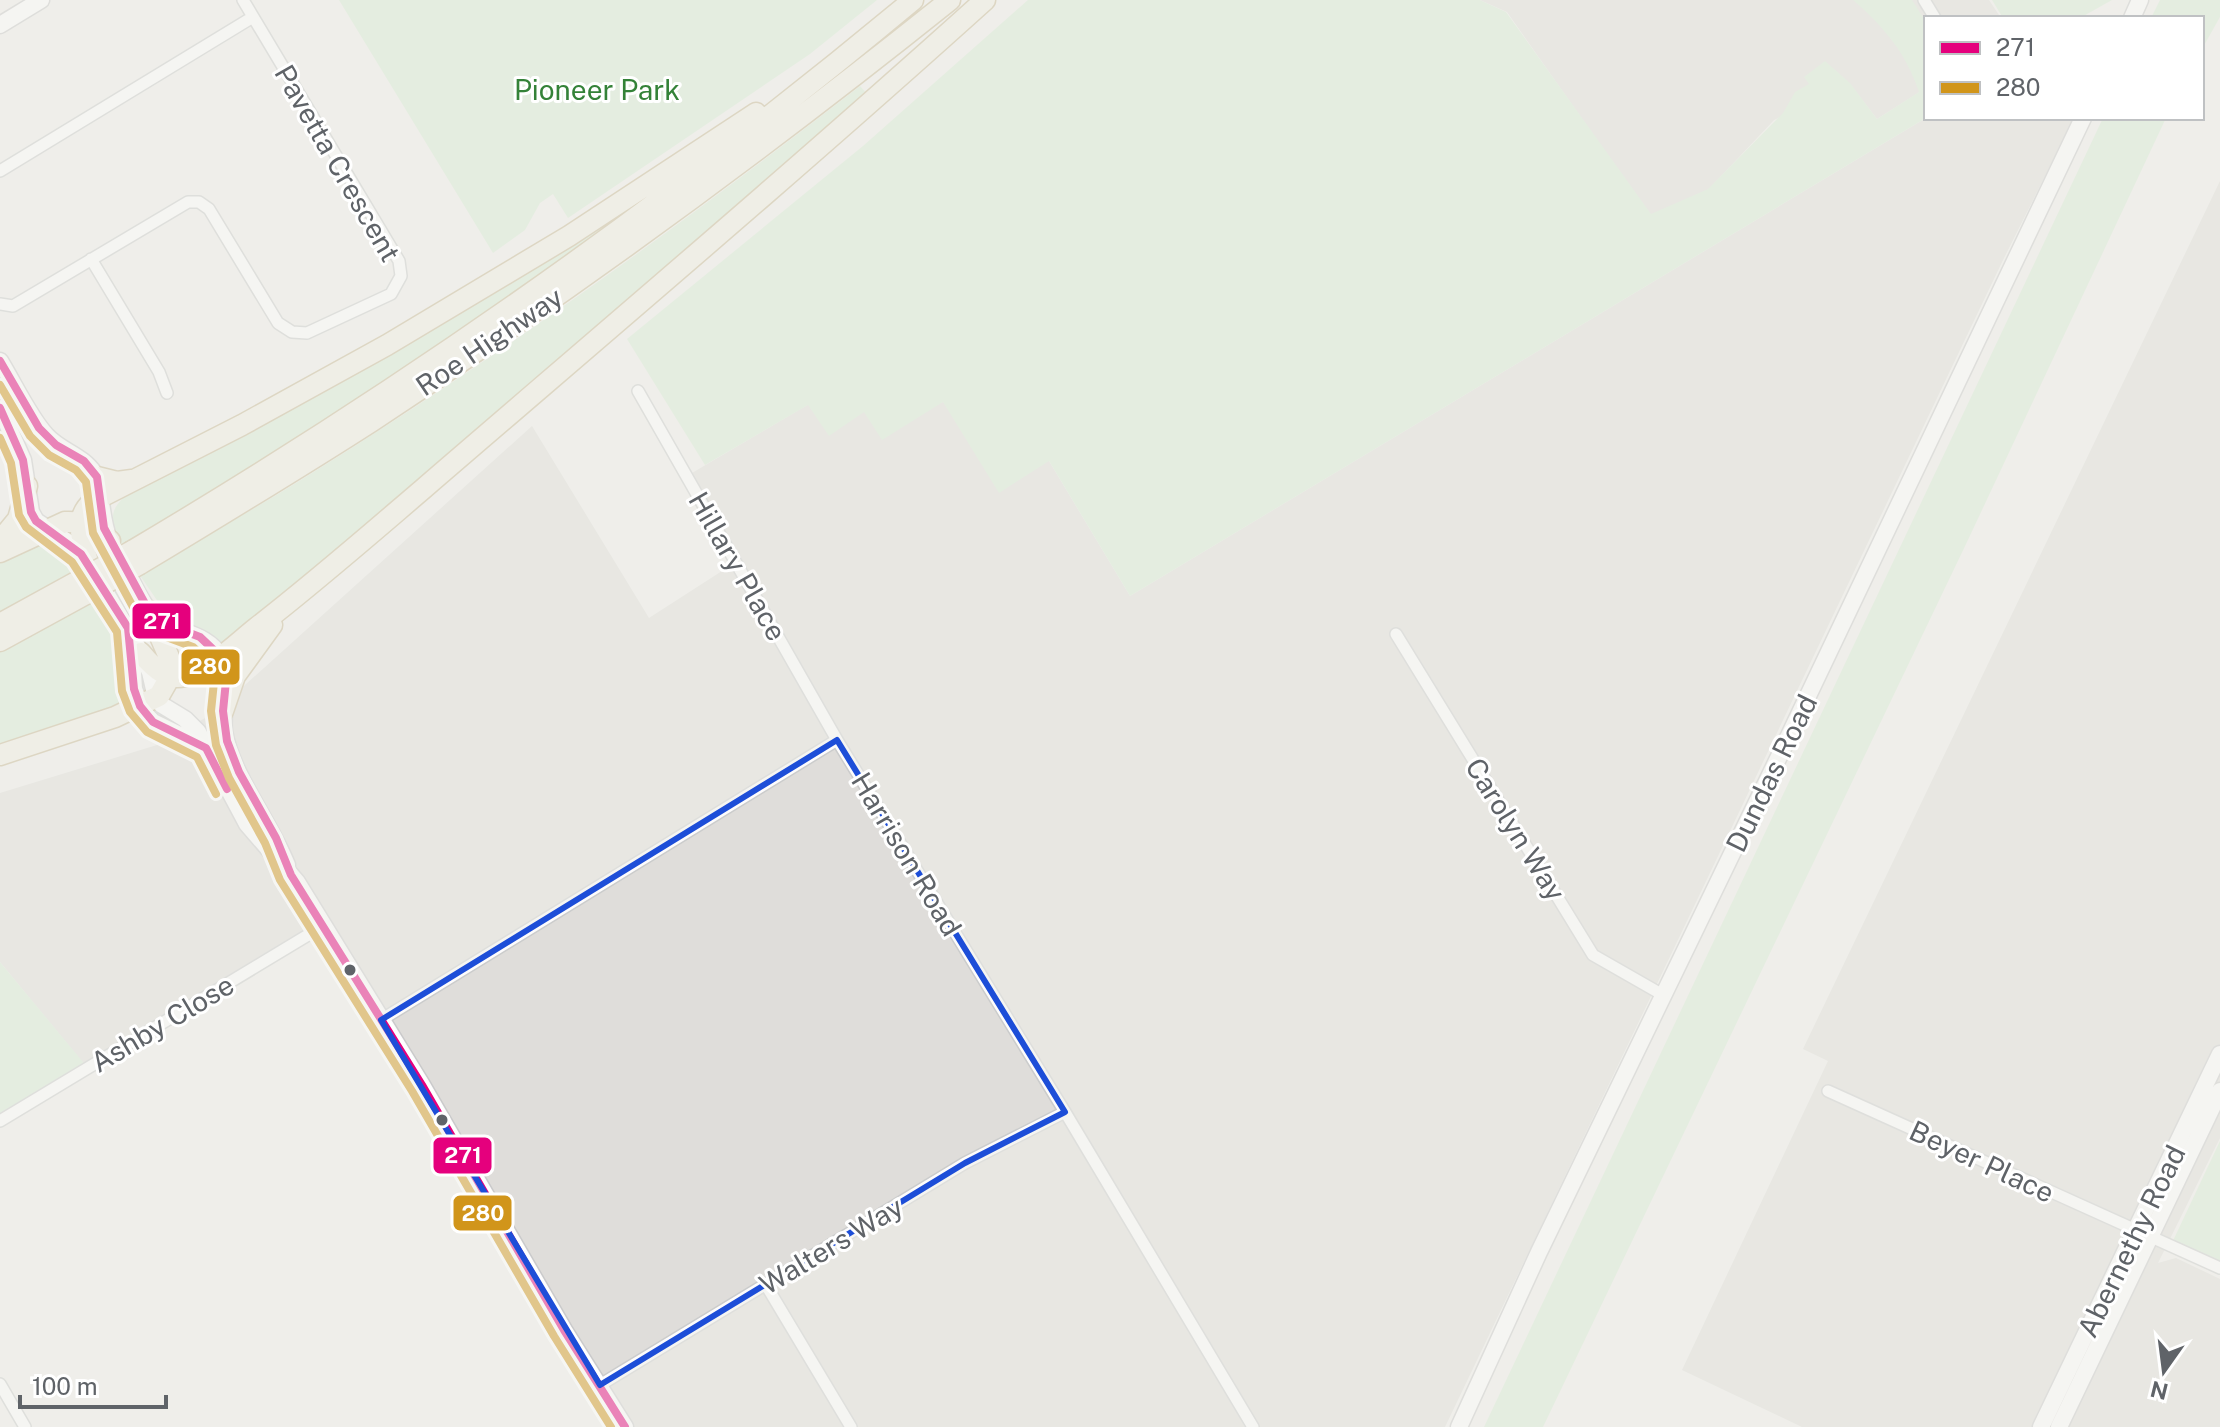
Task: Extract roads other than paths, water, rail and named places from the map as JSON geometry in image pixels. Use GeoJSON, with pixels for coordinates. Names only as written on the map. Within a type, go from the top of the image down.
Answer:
{"type":"FeatureCollection","features":[{"type":"Feature","properties":{"kind":"highway","name":"Roe Highway"},"geometry":{"type":"LineString","coordinates":[[136,557],[423,370],[624,228],[832,67],[913,0]]}},
{"type":"Feature","properties":{"kind":"highway","name":"Roe Highway"},"geometry":{"type":"LineString","coordinates":[[0,641],[82,588],[369,423],[533,312],[737,166],[950,0]]}},
{"type":"Feature","properties":{"kind":"highway"},"geometry":{"type":"LineString","coordinates":[[141,653],[157,670],[171,677],[194,673],[220,656],[287,604],[813,153],[985,0]]}},
{"type":"Feature","properties":{"kind":"highway"},"geometry":{"type":"LineString","coordinates":[[88,562],[80,523],[98,488],[137,479],[315,386],[593,221],[748,118],[832,67]]}},
{"type":"Feature","properties":{"kind":"highway"},"geometry":{"type":"LineString","coordinates":[[0,541],[18,519],[27,486]]}},
{"type":"Feature","properties":{"kind":"highway"},"geometry":{"type":"LineString","coordinates":[[0,552],[65,522],[94,527],[110,541]]}},
{"type":"Feature","properties":{"kind":"highway","name":"Roe Highway"},"geometry":{"type":"LineString","coordinates":[[0,624],[82,588]]}},
{"type":"Feature","properties":{"kind":"highway"},"geometry":{"type":"LineString","coordinates":[[223,711],[235,676],[287,604]]}},
{"type":"Feature","properties":{"kind":"highway"},"geometry":{"type":"LineString","coordinates":[[0,755],[149,708],[171,677],[170,655],[149,611]]}},
{"type":"Feature","properties":{"kind":"main road"},"geometry":{"type":"LineString","coordinates":[[0,25],[41,0]]}},
{"type":"Feature","properties":{"kind":"main road","name":"Dundas Road"},"geometry":{"type":"LineString","coordinates":[[1459,1427],[1539,1252],[2082,120]]}},
{"type":"Feature","properties":{"kind":"main road"},"geometry":{"type":"LineString","coordinates":[[0,361],[39,428],[56,445],[84,461],[98,488],[101,519],[110,541],[149,611],[166,624],[208,642],[220,656],[226,681],[224,731],[234,762],[276,838],[291,875]]}},
{"type":"Feature","properties":{"kind":"main road"},"geometry":{"type":"LineString","coordinates":[[0,408],[18,444],[31,512],[45,530],[72,545],[88,562],[128,628],[150,672],[149,708]]}},
{"type":"Feature","properties":{"kind":"main road"},"geometry":{"type":"LineString","coordinates":[[128,628],[134,689],[149,708]]}},
{"type":"Feature","properties":{"kind":"main road"},"geometry":{"type":"LineString","coordinates":[[149,708],[162,705],[191,724],[247,824],[291,875],[422,1085],[564,1330],[625,1427]]}},
{"type":"Feature","properties":{"kind":"main road","name":"Abernethy Road"},"geometry":{"type":"LineString","coordinates":[[2059,1427],[2220,1054]]}},
{"type":"Feature","properties":{"kind":"main road","name":"Abernethy Road"},"geometry":{"type":"LineString","coordinates":[[2041,1427],[2220,1091]]}},
{"type":"Feature","properties":{"kind":"street","name":"Pavetta Crescent"},"geometry":{"type":"LineString","coordinates":[[0,304],[13,306],[188,202],[199,202],[209,209],[278,323],[292,332],[307,333],[391,294],[401,276],[399,261],[243,0]]}},
{"type":"Feature","properties":{"kind":"street"},"geometry":{"type":"LineString","coordinates":[[0,171],[253,17]]}},
{"type":"Feature","properties":{"kind":"street"},"geometry":{"type":"LineString","coordinates":[[91,259],[159,372],[167,393]]}},
{"type":"Feature","properties":{"kind":"street","name":"Hillary Place"},"geometry":{"type":"LineString","coordinates":[[638,391],[837,740]]}},
{"type":"Feature","properties":{"kind":"street","name":"Carolyn Way"},"geometry":{"type":"LineString","coordinates":[[1396,634],[1593,955],[1663,995]]}},
{"type":"Feature","properties":{"kind":"street","name":"Harrison Road"},"geometry":{"type":"LineString","coordinates":[[381,1020],[837,740],[1253,1427]]}},
{"type":"Feature","properties":{"kind":"street","name":"Ashby Close"},"geometry":{"type":"LineString","coordinates":[[0,1121],[323,926]]}},
{"type":"Feature","properties":{"kind":"street","name":"Beyer Place"},"geometry":{"type":"LineString","coordinates":[[1828,1091],[2220,1268]]}},
{"type":"Feature","properties":{"kind":"street","name":"Walters Way"},"geometry":{"type":"LineString","coordinates":[[600,1385],[965,1163],[1065,1112]]}},
{"type":"Feature","properties":{"kind":"street"},"geometry":{"type":"LineString","coordinates":[[766,1285],[851,1427]]}},
{"type":"Feature","properties":{"kind":"street"},"geometry":{"type":"LineString","coordinates":[[0,1384],[25,1427]]}},
{"type":"Feature","properties":{"kind":"park label","name":"Pioneer Park"},"geometry":{"type":"Point","coordinates":[597,89]}}]}
